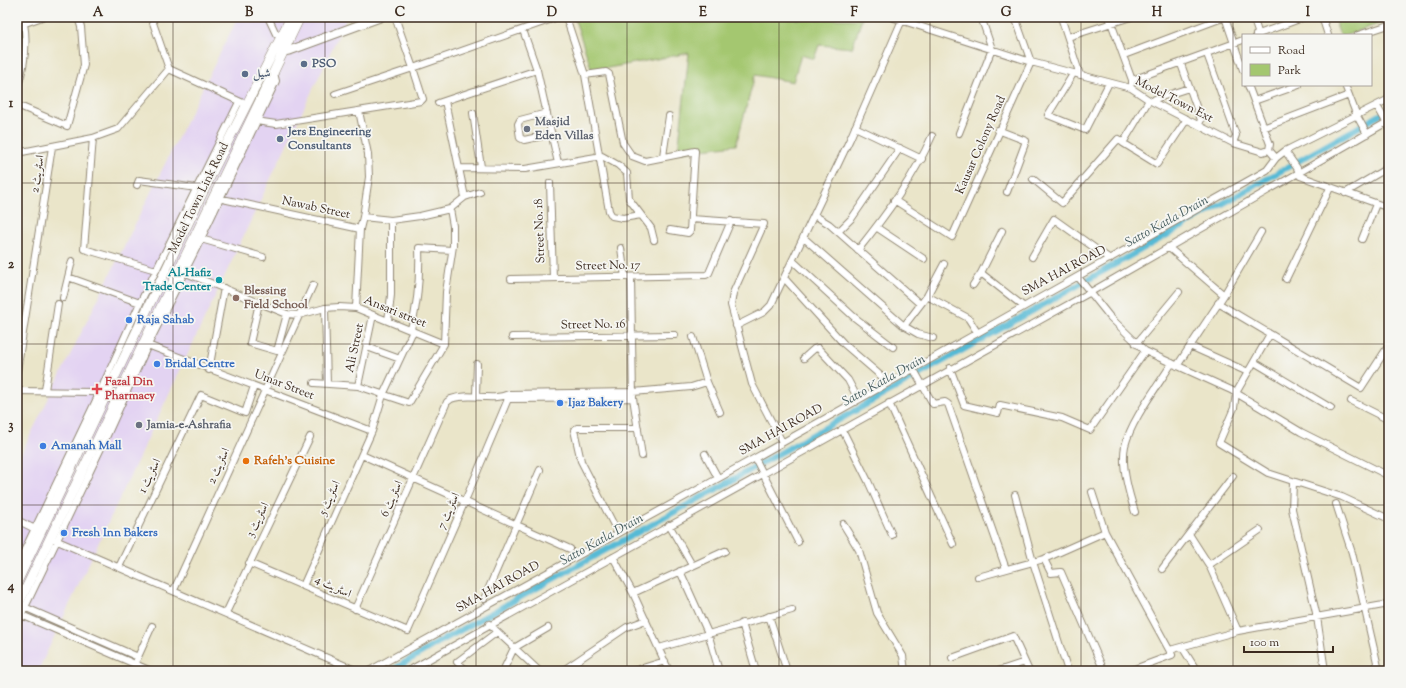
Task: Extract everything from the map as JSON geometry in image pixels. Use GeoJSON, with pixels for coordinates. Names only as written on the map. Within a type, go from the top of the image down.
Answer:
{"type":"FeatureCollection","features":[{"type":"Feature","properties":{"kind":"main road","name":"Model Town Link Road"},"geometry":{"type":"LineString","coordinates":[[285,39],[291,17]]}},
{"type":"Feature","properties":{"kind":"main road","name":"Model Town Link Road"},"geometry":{"type":"LineString","coordinates":[[17,582],[38,530],[242,103],[280,49],[300,17]]}},
{"type":"Feature","properties":{"kind":"main road","name":"Model Town Link Road"},"geometry":{"type":"LineString","coordinates":[[20,609],[116,401],[146,344],[255,120],[274,73],[280,49]]}},
{"type":"Feature","properties":{"kind":"street"},"geometry":{"type":"LineString","coordinates":[[17,26],[42,17]]}},
{"type":"Feature","properties":{"kind":"street"},"geometry":{"type":"LineString","coordinates":[[17,105],[67,126],[84,65],[81,27],[78,17]]}},
{"type":"Feature","properties":{"kind":"street"},"geometry":{"type":"LineString","coordinates":[[102,395],[140,303],[198,188],[223,128],[242,103],[169,69],[151,17]]}},
{"type":"Feature","properties":{"kind":"street"},"geometry":{"type":"LineString","coordinates":[[268,17],[275,33],[285,39]]}},
{"type":"Feature","properties":{"kind":"street"},"geometry":{"type":"LineString","coordinates":[[280,49],[291,50],[381,17]]}},
{"type":"Feature","properties":{"kind":"street"},"geometry":{"type":"LineString","coordinates":[[255,120],[276,124],[421,101],[423,99],[395,17]]}},
{"type":"Feature","properties":{"kind":"street"},"geometry":{"type":"LineString","coordinates":[[335,94],[558,17]]}},
{"type":"Feature","properties":{"kind":"street"},"geometry":{"type":"LineString","coordinates":[[566,17],[585,75],[609,211],[612,216],[623,218],[641,215]]}},
{"type":"Feature","properties":{"kind":"street","name":"Model Town Ext"},"geometry":{"type":"LineString","coordinates":[[890,17],[1031,62],[1131,88],[1151,101],[1233,143],[1263,152],[1269,150]]}},
{"type":"Feature","properties":{"kind":"street"},"geometry":{"type":"LineString","coordinates":[[959,133],[992,49],[981,17]]}},
{"type":"Feature","properties":{"kind":"street"},"geometry":{"type":"LineString","coordinates":[[1015,17],[1031,62]]}},
{"type":"Feature","properties":{"kind":"street"},"geometry":{"type":"LineString","coordinates":[[1061,17],[1068,37],[1076,74],[1048,115],[1084,130],[1109,83]]}},
{"type":"Feature","properties":{"kind":"street"},"geometry":{"type":"LineString","coordinates":[[1108,17],[1124,55],[1132,80],[1131,88]]}},
{"type":"Feature","properties":{"kind":"street"},"geometry":{"type":"LineString","coordinates":[[1068,37],[1131,17]]}},
{"type":"Feature","properties":{"kind":"street"},"geometry":{"type":"LineString","coordinates":[[1124,55],[1225,17],[1242,67]]}},
{"type":"Feature","properties":{"kind":"street"},"geometry":{"type":"LineString","coordinates":[[1258,34],[1253,18],[1261,17]]}},
{"type":"Feature","properties":{"kind":"street"},"geometry":{"type":"LineString","coordinates":[[1261,34],[1305,17]]}},
{"type":"Feature","properties":{"kind":"street"},"geometry":{"type":"LineString","coordinates":[[1322,17],[1328,34]]}},
{"type":"Feature","properties":{"kind":"street"},"geometry":{"type":"LineString","coordinates":[[736,326],[764,312],[771,305],[804,238],[902,20]]}},
{"type":"Feature","properties":{"kind":"street"},"geometry":{"type":"LineString","coordinates":[[17,90],[26,53],[26,35],[24,24]]}},
{"type":"Feature","properties":{"kind":"street"},"geometry":{"type":"LineString","coordinates":[[1361,34],[1389,25]]}},
{"type":"Feature","properties":{"kind":"street"},"geometry":{"type":"LineString","coordinates":[[523,30],[537,70],[548,113],[558,164]]}},
{"type":"Feature","properties":{"kind":"street"},"geometry":{"type":"LineString","coordinates":[[1132,80],[1181,64],[1242,40]]}},
{"type":"Feature","properties":{"kind":"street"},"geometry":{"type":"LineString","coordinates":[[1207,54],[1236,135],[1233,143]]}},
{"type":"Feature","properties":{"kind":"street","name":"Kausar Colony Road"},"geometry":{"type":"LineString","coordinates":[[894,200],[952,237],[998,130],[1031,62]]}},
{"type":"Feature","properties":{"kind":"street"},"geometry":{"type":"LineString","coordinates":[[1181,64],[1201,120],[1198,124]]}},
{"type":"Feature","properties":{"kind":"street"},"geometry":{"type":"LineString","coordinates":[[17,153],[93,138],[118,129],[169,69]]}},
{"type":"Feature","properties":{"kind":"street"},"geometry":{"type":"LineString","coordinates":[[438,103],[537,70]]}},
{"type":"Feature","properties":{"kind":"street"},"geometry":{"type":"LineString","coordinates":[[585,75],[606,72],[609,74],[623,143],[632,156],[642,161],[695,151],[690,232],[670,230]]}},
{"type":"Feature","properties":{"kind":"street"},"geometry":{"type":"LineString","coordinates":[[1248,86],[1270,144],[1269,150],[1276,158]]}},
{"type":"Feature","properties":{"kind":"street"},"geometry":{"type":"LineString","coordinates":[[1278,86],[1281,92]]}},
{"type":"Feature","properties":{"kind":"street"},"geometry":{"type":"LineString","coordinates":[[1254,101],[1296,86]]}},
{"type":"Feature","properties":{"kind":"street"},"geometry":{"type":"LineString","coordinates":[[1345,86],[1358,118],[1366,132]]}},
{"type":"Feature","properties":{"kind":"street"},"geometry":{"type":"LineString","coordinates":[[1123,143],[1151,101],[1189,88]]}},
{"type":"Feature","properties":{"kind":"street"},"geometry":{"type":"LineString","coordinates":[[1263,128],[1349,95]]}},
{"type":"Feature","properties":{"kind":"street","name":"SMA HAI ROAD"},"geometry":{"type":"LineString","coordinates":[[369,671],[718,478],[756,460],[782,442],[888,382],[914,370],[1023,306],[1079,279],[1110,259],[1267,170],[1276,158],[1285,150],[1358,118],[1389,99]]}},
{"type":"Feature","properties":{"kind":"street"},"geometry":{"type":"LineString","coordinates":[[445,101],[465,197]]}},
{"type":"Feature","properties":{"kind":"street"},"geometry":{"type":"LineString","coordinates":[[408,671],[489,624],[613,557],[762,472],[889,403],[921,383],[1168,247],[1297,170],[1366,132],[1387,123],[1378,107]]}},
{"type":"Feature","properties":{"kind":"street"},"geometry":{"type":"LineString","coordinates":[[359,111],[368,154],[369,177],[360,229]]}},
{"type":"Feature","properties":{"kind":"street"},"geometry":{"type":"LineString","coordinates":[[473,113],[480,167]]}},
{"type":"Feature","properties":{"kind":"street"},"geometry":{"type":"LineString","coordinates":[[548,113],[520,120],[518,124],[520,138],[524,140],[552,134]]}},
{"type":"Feature","properties":{"kind":"street"},"geometry":{"type":"LineString","coordinates":[[663,156],[669,116]]}},
{"type":"Feature","properties":{"kind":"street"},"geometry":{"type":"LineString","coordinates":[[1033,179],[1062,203],[1118,139],[1157,164],[1187,120]]}},
{"type":"Feature","properties":{"kind":"street"},"geometry":{"type":"LineString","coordinates":[[855,127],[922,158]]}},
{"type":"Feature","properties":{"kind":"street"},"geometry":{"type":"LineString","coordinates":[[998,130],[1026,141],[1008,192]]}},
{"type":"Feature","properties":{"kind":"street"},"geometry":{"type":"LineString","coordinates":[[858,250],[876,227],[922,158],[932,136]]}},
{"type":"Feature","properties":{"kind":"street"},"geometry":{"type":"LineString","coordinates":[[93,138],[84,248],[156,270]]}},
{"type":"Feature","properties":{"kind":"street","name":"اسٹریٹ 2"},"geometry":{"type":"LineString","coordinates":[[17,371],[52,146]]}},
{"type":"Feature","properties":{"kind":"street"},"geometry":{"type":"LineString","coordinates":[[838,232],[852,218],[900,148]]}},
{"type":"Feature","properties":{"kind":"street"},"geometry":{"type":"LineString","coordinates":[[1285,150],[1300,176],[1389,208]]}},
{"type":"Feature","properties":{"kind":"street"},"geometry":{"type":"LineString","coordinates":[[459,168],[480,167],[524,169],[602,156],[618,165],[627,173],[629,198],[651,228],[654,240]]}},
{"type":"Feature","properties":{"kind":"street"},"geometry":{"type":"LineString","coordinates":[[1345,193],[1389,167]]}},
{"type":"Feature","properties":{"kind":"street"},"geometry":{"type":"LineString","coordinates":[[137,185],[138,180],[198,188]]}},
{"type":"Feature","properties":{"kind":"street","name":"Street No. 18"},"geometry":{"type":"LineString","coordinates":[[550,183],[553,278]]}},
{"type":"Feature","properties":{"kind":"street"},"geometry":{"type":"LineString","coordinates":[[1286,279],[1330,188]]}},
{"type":"Feature","properties":{"kind":"street"},"geometry":{"type":"LineString","coordinates":[[363,217],[391,220],[420,216],[450,209],[465,197],[480,192]]}},
{"type":"Feature","properties":{"kind":"street"},"geometry":{"type":"LineString","coordinates":[[181,271],[201,239],[217,198]]}},
{"type":"Feature","properties":{"kind":"street","name":"Nawab Street"},"geometry":{"type":"LineString","coordinates":[[217,198],[360,229],[356,308]]}},
{"type":"Feature","properties":{"kind":"street"},"geometry":{"type":"LineString","coordinates":[[1362,239],[1376,204]]}},
{"type":"Feature","properties":{"kind":"street"},"geometry":{"type":"LineString","coordinates":[[314,383],[358,386],[409,403],[444,344],[446,292],[454,226],[450,209]]}},
{"type":"Feature","properties":{"kind":"street"},"geometry":{"type":"LineString","coordinates":[[814,215],[838,232],[920,304]]}},
{"type":"Feature","properties":{"kind":"street"},"geometry":{"type":"LineString","coordinates":[[691,219],[764,224],[731,299],[736,326],[752,384],[782,442]]}},
{"type":"Feature","properties":{"kind":"street"},"geometry":{"type":"LineString","coordinates":[[1032,257],[1054,219],[1110,259]]}},
{"type":"Feature","properties":{"kind":"street"},"geometry":{"type":"LineString","coordinates":[[388,321],[391,295],[391,220]]}},
{"type":"Feature","properties":{"kind":"street","name":"Street No. 17"},"geometry":{"type":"LineString","coordinates":[[511,279],[706,275],[709,273],[732,222]]}},
{"type":"Feature","properties":{"kind":"street"},"geometry":{"type":"LineString","coordinates":[[876,227],[924,259]]}},
{"type":"Feature","properties":{"kind":"street"},"geometry":{"type":"LineString","coordinates":[[973,285],[981,273],[1002,231]]}},
{"type":"Feature","properties":{"kind":"street"},"geometry":{"type":"LineString","coordinates":[[1135,512],[1125,475],[1125,447],[1143,408],[1174,365],[1190,346],[1224,295],[1261,232]]}},
{"type":"Feature","properties":{"kind":"street"},"geometry":{"type":"LineString","coordinates":[[804,238],[904,326],[918,334],[933,338]]}},
{"type":"Feature","properties":{"kind":"street"},"geometry":{"type":"LineString","coordinates":[[201,239],[263,257]]}},
{"type":"Feature","properties":{"kind":"street"},"geometry":{"type":"LineString","coordinates":[[1168,247],[1224,295]]}},
{"type":"Feature","properties":{"kind":"street","name":"اسٹریٹ 5"},"geometry":{"type":"LineString","coordinates":[[303,586],[362,455],[372,431],[383,395],[412,330],[416,311],[419,248],[452,250]]}},
{"type":"Feature","properties":{"kind":"street"},"geometry":{"type":"LineString","coordinates":[[620,248],[628,277],[632,335],[633,395],[642,456]]}},
{"type":"Feature","properties":{"kind":"street"},"geometry":{"type":"LineString","coordinates":[[63,298],[72,261]]}},
{"type":"Feature","properties":{"kind":"street"},"geometry":{"type":"LineString","coordinates":[[793,261],[854,317],[893,347]]}},
{"type":"Feature","properties":{"kind":"street"},"geometry":{"type":"LineString","coordinates":[[904,326],[927,296],[944,264]]}},
{"type":"Feature","properties":{"kind":"street","name":"Ansari street"},"geometry":{"type":"LineString","coordinates":[[181,271],[287,314],[299,315],[325,308],[356,308],[444,344]]}},
{"type":"Feature","properties":{"kind":"street"},"geometry":{"type":"LineString","coordinates":[[981,273],[1023,306]]}},
{"type":"Feature","properties":{"kind":"street"},"geometry":{"type":"LineString","coordinates":[[68,277],[140,303]]}},
{"type":"Feature","properties":{"kind":"street"},"geometry":{"type":"LineString","coordinates":[[785,279],[844,344],[888,382]]}},
{"type":"Feature","properties":{"kind":"street"},"geometry":{"type":"LineString","coordinates":[[1079,279],[1136,344],[1145,351],[1236,393],[1301,432],[1389,476]]}},
{"type":"Feature","properties":{"kind":"street","name":"اسٹریٹ 2"},"geometry":{"type":"LineString","coordinates":[[174,590],[313,285]]}},
{"type":"Feature","properties":{"kind":"street"},"geometry":{"type":"LineString","coordinates":[[209,370],[224,288]]}},
{"type":"Feature","properties":{"kind":"street"},"geometry":{"type":"LineString","coordinates":[[1136,344],[1179,292]]}},
{"type":"Feature","properties":{"kind":"street"},"geometry":{"type":"LineString","coordinates":[[927,296],[968,318],[977,332]]}},
{"type":"Feature","properties":{"kind":"street"},"geometry":{"type":"LineString","coordinates":[[259,303],[250,343],[277,351],[287,314]]}},
{"type":"Feature","properties":{"kind":"street"},"geometry":{"type":"LineString","coordinates":[[1218,303],[1361,388],[1389,345]]}},
{"type":"Feature","properties":{"kind":"street"},"geometry":{"type":"LineString","coordinates":[[45,390],[58,304]]}},
{"type":"Feature","properties":{"kind":"street"},"geometry":{"type":"LineString","coordinates":[[325,308],[326,384]]}},
{"type":"Feature","properties":{"kind":"street","name":"Ali Street"},"geometry":{"type":"LineString","coordinates":[[358,386],[373,315]]}},
{"type":"Feature","properties":{"kind":"street"},"geometry":{"type":"LineString","coordinates":[[1270,334],[1236,393],[1234,408],[1219,443],[1268,473],[1293,483],[1342,497],[1389,519]]}},
{"type":"Feature","properties":{"kind":"street","name":"Street No. 16"},"geometry":{"type":"LineString","coordinates":[[512,337],[675,335]]}},
{"type":"Feature","properties":{"kind":"street"},"geometry":{"type":"LineString","coordinates":[[693,337],[707,382],[720,412]]}},
{"type":"Feature","properties":{"kind":"street"},"geometry":{"type":"LineString","coordinates":[[146,344],[104,442],[53,539],[174,590],[355,670]]}},
{"type":"Feature","properties":{"kind":"street","name":"Umar Street"},"geometry":{"type":"LineString","coordinates":[[146,344],[209,370],[372,431]]}},
{"type":"Feature","properties":{"kind":"street"},"geometry":{"type":"LineString","coordinates":[[1190,346],[1248,372]]}},
{"type":"Feature","properties":{"kind":"street"},"geometry":{"type":"LineString","coordinates":[[367,347],[400,359]]}},
{"type":"Feature","properties":{"kind":"street"},"geometry":{"type":"LineString","coordinates":[[804,358],[814,349],[818,348],[848,380],[858,399]]}},
{"type":"Feature","properties":{"kind":"street"},"geometry":{"type":"LineString","coordinates":[[950,368],[964,405],[998,413],[1000,405],[1012,407],[1062,418],[1090,430],[1145,351]]}},
{"type":"Feature","properties":{"kind":"street"},"geometry":{"type":"LineString","coordinates":[[1254,362],[1331,408]]}},
{"type":"Feature","properties":{"kind":"street"},"geometry":{"type":"LineString","coordinates":[[477,364],[476,396],[506,398],[509,394],[633,395],[691,387],[707,382]]}},
{"type":"Feature","properties":{"kind":"street"},"geometry":{"type":"LineString","coordinates":[[914,370],[933,404],[945,402],[950,408],[1006,569]]}},
{"type":"Feature","properties":{"kind":"street","name":"اسٹریٹ 1"},"geometry":{"type":"LineString","coordinates":[[119,567],[201,395],[245,413],[254,386]]}},
{"type":"Feature","properties":{"kind":"street"},"geometry":{"type":"LineString","coordinates":[[17,392],[45,390],[93,392],[116,401]]}},
{"type":"Feature","properties":{"kind":"street","name":"اسٹریٹ 6"},"geometry":{"type":"LineString","coordinates":[[355,609],[448,402],[450,399],[476,396]]}},
{"type":"Feature","properties":{"kind":"street","name":"اسٹریٹ 7"},"geometry":{"type":"LineString","coordinates":[[408,631],[465,501],[506,398]]}},
{"type":"Feature","properties":{"kind":"street"},"geometry":{"type":"LineString","coordinates":[[1351,402],[1389,420]]}},
{"type":"Feature","properties":{"kind":"street"},"geometry":{"type":"LineString","coordinates":[[889,403],[953,544]]}},
{"type":"Feature","properties":{"kind":"street"},"geometry":{"type":"LineString","coordinates":[[618,533],[584,468],[574,430],[577,428],[638,428]]}},
{"type":"Feature","properties":{"kind":"street"},"geometry":{"type":"LineString","coordinates":[[842,429],[892,534]]}},
{"type":"Feature","properties":{"kind":"street","name":"اسٹریٹ 3"},"geometry":{"type":"LineString","coordinates":[[226,613],[310,437]]}},
{"type":"Feature","properties":{"kind":"street"},"geometry":{"type":"LineString","coordinates":[[705,454],[718,478]]}},
{"type":"Feature","properties":{"kind":"street"},"geometry":{"type":"LineString","coordinates":[[362,455],[570,549]]}},
{"type":"Feature","properties":{"kind":"street"},"geometry":{"type":"LineString","coordinates":[[756,460],[798,542]]}},
{"type":"Feature","properties":{"kind":"street"},"geometry":{"type":"LineString","coordinates":[[484,599],[540,470]]}},
{"type":"Feature","properties":{"kind":"street"},"geometry":{"type":"LineString","coordinates":[[1162,569],[1233,476]]}},
{"type":"Feature","properties":{"kind":"street"},"geometry":{"type":"LineString","coordinates":[[1293,483],[1292,509],[1317,617],[1325,671]]}},
{"type":"Feature","properties":{"kind":"street"},"geometry":{"type":"LineString","coordinates":[[1092,492],[1105,532],[1172,655],[1129,671]]}},
{"type":"Feature","properties":{"kind":"street"},"geometry":{"type":"LineString","coordinates":[[1015,494],[1032,562],[1068,671]]}},
{"type":"Feature","properties":{"kind":"street"},"geometry":{"type":"LineString","coordinates":[[1336,504],[1352,553],[1366,609],[1378,671]]}},
{"type":"Feature","properties":{"kind":"street"},"geometry":{"type":"LineString","coordinates":[[17,520],[38,530],[17,566]]}},
{"type":"Feature","properties":{"kind":"street"},"geometry":{"type":"LineString","coordinates":[[843,524],[859,550],[868,576],[877,613],[903,656],[905,671]]}},
{"type":"Feature","properties":{"kind":"street"},"geometry":{"type":"LineString","coordinates":[[670,525],[692,566]]}},
{"type":"Feature","properties":{"kind":"street"},"geometry":{"type":"LineString","coordinates":[[1209,565],[1260,530]]}},
{"type":"Feature","properties":{"kind":"street"},"geometry":{"type":"LineString","coordinates":[[978,577],[1044,560],[1105,532]]}},
{"type":"Feature","properties":{"kind":"street"},"geometry":{"type":"LineString","coordinates":[[1189,534],[1209,565],[1238,631]]}},
{"type":"Feature","properties":{"kind":"street"},"geometry":{"type":"LineString","coordinates":[[633,593],[726,551]]}},
{"type":"Feature","properties":{"kind":"street"},"geometry":{"type":"LineString","coordinates":[[613,557],[633,593],[669,671]]}},
{"type":"Feature","properties":{"kind":"street"},"geometry":{"type":"LineString","coordinates":[[1044,560],[1051,573],[1061,572],[1104,671]]}},
{"type":"Feature","properties":{"kind":"street","name":"اسٹریٹ 4"},"geometry":{"type":"LineString","coordinates":[[249,563],[408,631]]}},
{"type":"Feature","properties":{"kind":"street"},"geometry":{"type":"LineString","coordinates":[[680,571],[708,633],[719,671]]}},
{"type":"Feature","properties":{"kind":"street"},"geometry":{"type":"LineString","coordinates":[[1170,650],[1238,631],[1389,604]]}},
{"type":"Feature","properties":{"kind":"street"},"geometry":{"type":"LineString","coordinates":[[17,624],[20,609]]}},
{"type":"Feature","properties":{"kind":"street"},"geometry":{"type":"LineString","coordinates":[[20,609],[138,657]]}},
{"type":"Feature","properties":{"kind":"street"},"geometry":{"type":"LineString","coordinates":[[20,609],[151,671]]}},
{"type":"Feature","properties":{"kind":"street"},"geometry":{"type":"LineString","coordinates":[[659,648],[742,623],[792,610]]}},
{"type":"Feature","properties":{"kind":"street"},"geometry":{"type":"LineString","coordinates":[[770,616],[787,671]]}},
{"type":"Feature","properties":{"kind":"street"},"geometry":{"type":"LineString","coordinates":[[562,671],[621,631],[646,620]]}},
{"type":"Feature","properties":{"kind":"street"},"geometry":{"type":"LineString","coordinates":[[742,623],[756,671]]}},
{"type":"Feature","properties":{"kind":"street"},"geometry":{"type":"LineString","coordinates":[[489,624],[539,671]]}},
{"type":"Feature","properties":{"kind":"street"},"geometry":{"type":"LineString","coordinates":[[135,664],[152,626]]}},
{"type":"Feature","properties":{"kind":"street"},"geometry":{"type":"LineString","coordinates":[[504,671],[514,648],[548,628]]}},
{"type":"Feature","properties":{"kind":"street"},"geometry":{"type":"LineString","coordinates":[[467,671],[457,662],[497,632]]}},
{"type":"Feature","properties":{"kind":"street"},"geometry":{"type":"LineString","coordinates":[[952,658],[1013,636],[1029,671]]}},
{"type":"Feature","properties":{"kind":"street"},"geometry":{"type":"LineString","coordinates":[[1182,647],[1197,671]]}},
{"type":"Feature","properties":{"kind":"street"},"geometry":{"type":"LineString","coordinates":[[634,671],[665,661]]}},
{"type":"Feature","properties":{"kind":"street"},"geometry":{"type":"LineString","coordinates":[[998,671],[1025,662]]}},
{"type":"Feature","properties":{"kind":"shaded area"},"geometry":{"type":"Polygon","coordinates":[[[238,17],[347,17],[38,671],[17,671],[17,462],[238,17]]]}},
{"type":"Feature","properties":{"kind":"green space"},"geometry":{"type":"Polygon","coordinates":[[[574,17],[787,17],[787,19],[862,19],[852,48],[819,45],[814,59],[801,55],[793,82],[755,75],[736,145],[678,152],[689,53],[592,71],[574,17]]]}},
{"type":"Feature","properties":{"kind":"green space"},"geometry":{"type":"Polygon","coordinates":[[[1333,17],[1389,17],[1389,20],[1350,34],[1340,34],[1333,17]]]}},
{"type":"Feature","properties":{"kind":"green space"},"geometry":{"type":"Polygon","coordinates":[[[24,23],[26,35],[17,89],[17,26],[24,23]]]}},
{"type":"Feature","properties":{"kind":"waterway","name":"Satto Katla Drain"},"geometry":{"type":"LineString","coordinates":[[391,671],[439,642],[718,488],[1389,110]]}},
{"type":"Feature","properties":{"kind":"place","name":"PSO"},"geometry":{"type":"Point","coordinates":[304,64]}},
{"type":"Feature","properties":{"kind":"place","name":"شیل"},"geometry":{"type":"Point","coordinates":[245,74]}},
{"type":"Feature","properties":{"kind":"place","name":"Masjid Eden Villas"},"geometry":{"type":"Point","coordinates":[527,129]}},
{"type":"Feature","properties":{"kind":"place","name":"Jers Engineering Consultants"},"geometry":{"type":"Point","coordinates":[280,139]}},
{"type":"Feature","properties":{"kind":"place","name":"Al-Hafiz Trade Center"},"geometry":{"type":"Point","coordinates":[219,280]}},
{"type":"Feature","properties":{"kind":"place","name":"Blessing Field School"},"geometry":{"type":"Point","coordinates":[236,298]}},
{"type":"Feature","properties":{"kind":"place","name":"Raja Sahab"},"geometry":{"type":"Point","coordinates":[129,320]}},
{"type":"Feature","properties":{"kind":"place","name":"Bridal Centre"},"geometry":{"type":"Point","coordinates":[157,364]}},
{"type":"Feature","properties":{"kind":"place","name":"Fazal Din Pharmacy"},"geometry":{"type":"Point","coordinates":[97,389]}},
{"type":"Feature","properties":{"kind":"place","name":"Ijaz Bakery"},"geometry":{"type":"Point","coordinates":[560,403]}},
{"type":"Feature","properties":{"kind":"place","name":"Jamia-e-Ashrafia"},"geometry":{"type":"Point","coordinates":[139,425]}},
{"type":"Feature","properties":{"kind":"place","name":"Amanah Mall"},"geometry":{"type":"Point","coordinates":[43,446]}},
{"type":"Feature","properties":{"kind":"place","name":"Rafeh's Cuisine"},"geometry":{"type":"Point","coordinates":[246,461]}},
{"type":"Feature","properties":{"kind":"place","name":"Fresh Inn Bakers"},"geometry":{"type":"Point","coordinates":[64,533]}}]}
